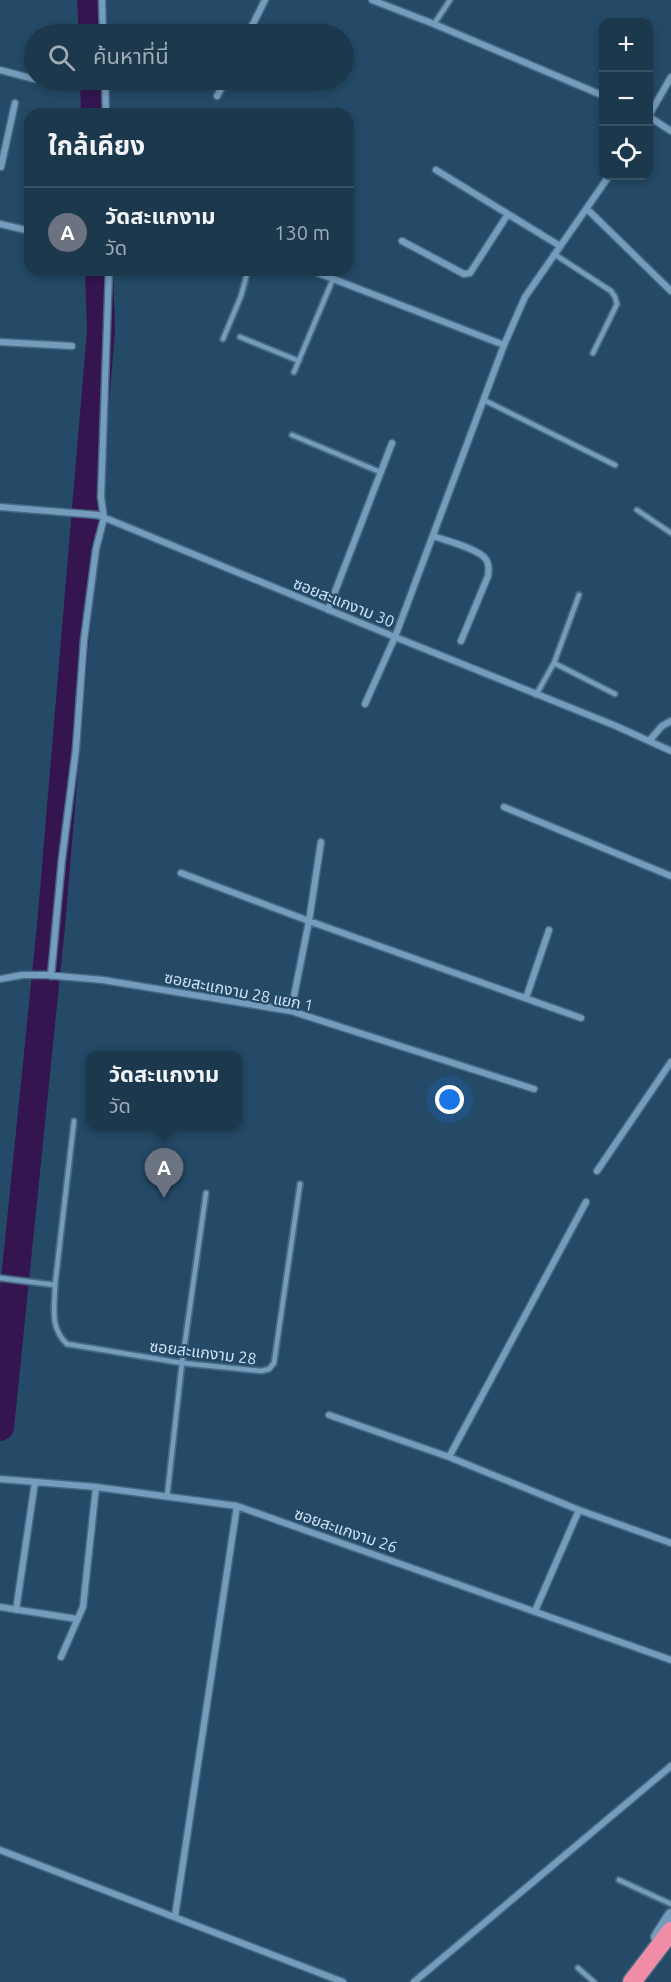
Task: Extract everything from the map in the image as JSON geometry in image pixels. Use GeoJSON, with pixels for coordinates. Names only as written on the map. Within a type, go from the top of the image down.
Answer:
{"type":"FeatureCollection","features":[{"type":"Feature","properties":{"kind":"highway"},"geometry":{"type":"LineString","coordinates":[[631,1982],[671,1931]]}},
{"type":"Feature","properties":{"kind":"main road"},"geometry":{"type":"LineString","coordinates":[[631,1982],[671,1915]]}},
{"type":"Feature","properties":{"kind":"street"},"geometry":{"type":"LineString","coordinates":[[102,0],[103,24]]}},
{"type":"Feature","properties":{"kind":"street"},"geometry":{"type":"LineString","coordinates":[[253,24],[266,0]]}},
{"type":"Feature","properties":{"kind":"street"},"geometry":{"type":"LineString","coordinates":[[372,0],[599,94]]}},
{"type":"Feature","properties":{"kind":"street"},"geometry":{"type":"LineString","coordinates":[[0,70],[24,76]]}},
{"type":"Feature","properties":{"kind":"street"},"geometry":{"type":"LineString","coordinates":[[653,109],[671,77]]}},
{"type":"Feature","properties":{"kind":"street"},"geometry":{"type":"LineString","coordinates":[[105,90],[106,108]]}},
{"type":"Feature","properties":{"kind":"street"},"geometry":{"type":"LineString","coordinates":[[217,96],[220,90]]}},
{"type":"Feature","properties":{"kind":"street"},"geometry":{"type":"LineString","coordinates":[[10,169],[0,167],[15,103]]}},
{"type":"Feature","properties":{"kind":"street"},"geometry":{"type":"LineString","coordinates":[[653,119],[671,131]]}},
{"type":"Feature","properties":{"kind":"street"},"geometry":{"type":"LineString","coordinates":[[436,170],[560,246]]}},
{"type":"Feature","properties":{"kind":"street"},"geometry":{"type":"LineString","coordinates":[[365,704],[394,637],[504,345],[525,297],[606,180]]}},
{"type":"Feature","properties":{"kind":"street"},"geometry":{"type":"LineString","coordinates":[[587,209],[671,291]]}},
{"type":"Feature","properties":{"kind":"street"},"geometry":{"type":"LineString","coordinates":[[402,241],[464,274],[470,273],[507,214]]}},
{"type":"Feature","properties":{"kind":"street"},"geometry":{"type":"LineString","coordinates":[[0,224],[24,230]]}},
{"type":"Feature","properties":{"kind":"street"},"geometry":{"type":"LineString","coordinates":[[48,975],[76,749],[84,640],[101,517],[109,276]]}},
{"type":"Feature","properties":{"kind":"street"},"geometry":{"type":"LineString","coordinates":[[325,276],[504,345]]}},
{"type":"Feature","properties":{"kind":"street"},"geometry":{"type":"LineString","coordinates":[[0,342],[72,346]]}},
{"type":"Feature","properties":{"kind":"street"},"geometry":{"type":"LineString","coordinates":[[328,610],[392,443]]}},
{"type":"Feature","properties":{"kind":"street","name":"ซอยสะแกงาม 30"},"geometry":{"type":"LineString","coordinates":[[0,507],[101,517],[616,726],[671,751]]}},
{"type":"Feature","properties":{"kind":"street"},"geometry":{"type":"LineString","coordinates":[[433,536],[477,552],[487,560],[488,576],[461,641]]}},
{"type":"Feature","properties":{"kind":"street"},"geometry":{"type":"LineString","coordinates":[[649,741],[662,726],[671,721]]}},
{"type":"Feature","properties":{"kind":"street"},"geometry":{"type":"LineString","coordinates":[[504,807],[671,876]]}},
{"type":"Feature","properties":{"kind":"street"},"geometry":{"type":"LineString","coordinates":[[291,1011],[309,921],[321,842]]}},
{"type":"Feature","properties":{"kind":"street"},"geometry":{"type":"LineString","coordinates":[[182,873],[581,1018]]}},
{"type":"Feature","properties":{"kind":"street"},"geometry":{"type":"LineString","coordinates":[[526,998],[549,930]]}},
{"type":"Feature","properties":{"kind":"street","name":"ซอยสะแกงาม 28 แยก 1"},"geometry":{"type":"LineString","coordinates":[[0,979],[22,975],[48,975],[103,980],[291,1011],[534,1089]]}},
{"type":"Feature","properties":{"kind":"street"},"geometry":{"type":"LineString","coordinates":[[597,1171],[671,1062]]}},
{"type":"Feature","properties":{"kind":"street"},"geometry":{"type":"LineString","coordinates":[[449,1457],[586,1202]]}},
{"type":"Feature","properties":{"kind":"street"},"geometry":{"type":"LineString","coordinates":[[329,1415],[449,1457],[579,1510],[671,1543]]}},
{"type":"Feature","properties":{"kind":"street","name":"ซอยสะแกงาม 26"},"geometry":{"type":"LineString","coordinates":[[2,1479],[96,1487],[237,1506],[671,1660]]}},
{"type":"Feature","properties":{"kind":"street"},"geometry":{"type":"LineString","coordinates":[[16,1610],[35,1482]]}},
{"type":"Feature","properties":{"kind":"street"},"geometry":{"type":"LineString","coordinates":[[61,1657],[83,1607],[96,1487]]}},
{"type":"Feature","properties":{"kind":"street"},"geometry":{"type":"LineString","coordinates":[[175,1916],[237,1506]]}},
{"type":"Feature","properties":{"kind":"street"},"geometry":{"type":"LineString","coordinates":[[535,1611],[579,1510]]}},
{"type":"Feature","properties":{"kind":"street"},"geometry":{"type":"LineString","coordinates":[[0,1607],[77,1619]]}},
{"type":"Feature","properties":{"kind":"street"},"geometry":{"type":"LineString","coordinates":[[414,1982],[671,1766]]}},
{"type":"Feature","properties":{"kind":"street"},"geometry":{"type":"LineString","coordinates":[[0,1850],[343,1982]]}},
{"type":"Feature","properties":{"kind":"lane"},"geometry":{"type":"LineString","coordinates":[[434,24],[450,0]]}},
{"type":"Feature","properties":{"kind":"lane"},"geometry":{"type":"LineString","coordinates":[[554,254],[611,291],[615,297],[617,304],[593,353]]}},
{"type":"Feature","properties":{"kind":"lane"},"geometry":{"type":"LineString","coordinates":[[223,339],[241,296],[246,276]]}},
{"type":"Feature","properties":{"kind":"lane"},"geometry":{"type":"LineString","coordinates":[[294,372],[333,279]]}},
{"type":"Feature","properties":{"kind":"lane"},"geometry":{"type":"LineString","coordinates":[[240,337],[299,361]]}},
{"type":"Feature","properties":{"kind":"lane"},"geometry":{"type":"LineString","coordinates":[[484,400],[615,465]]}},
{"type":"Feature","properties":{"kind":"lane"},"geometry":{"type":"LineString","coordinates":[[292,435],[380,472]]}},
{"type":"Feature","properties":{"kind":"lane"},"geometry":{"type":"LineString","coordinates":[[637,510],[671,533]]}},
{"type":"Feature","properties":{"kind":"lane"},"geometry":{"type":"LineString","coordinates":[[536,695],[554,663],[579,595]]}},
{"type":"Feature","properties":{"kind":"lane"},"geometry":{"type":"LineString","coordinates":[[554,663],[615,694]]}},
{"type":"Feature","properties":{"kind":"lane","name":"ซอยสะแกงาม 28"},"geometry":{"type":"LineString","coordinates":[[75,1121],[55,1285],[55,1327],[60,1338],[67,1344],[182,1363],[261,1371],[269,1369],[273,1363],[300,1184]]}},
{"type":"Feature","properties":{"kind":"lane"},"geometry":{"type":"LineString","coordinates":[[166,1497],[206,1192]]}},
{"type":"Feature","properties":{"kind":"lane"},"geometry":{"type":"LineString","coordinates":[[0,1278],[55,1285]]}},
{"type":"Feature","properties":{"kind":"lane"},"geometry":{"type":"LineString","coordinates":[[619,1880],[671,1904]]}},
{"type":"Feature","properties":{"kind":"lane"},"geometry":{"type":"LineString","coordinates":[[578,1968],[594,1982]]}},
{"type":"Feature","properties":{"kind":"waterway"},"geometry":{"type":"LineString","coordinates":[[91,0],[92,24]]}},
{"type":"Feature","properties":{"kind":"waterway"},"geometry":{"type":"LineString","coordinates":[[94,90],[95,108]]}},
{"type":"Feature","properties":{"kind":"waterway"},"geometry":{"type":"LineString","coordinates":[[0,1427],[51,926],[101,331],[99,276]]}},
{"type":"Feature","properties":{"kind":"place","name":"วัดสะแกงาม"},"geometry":{"type":"Point","coordinates":[164,1198]}}]}
